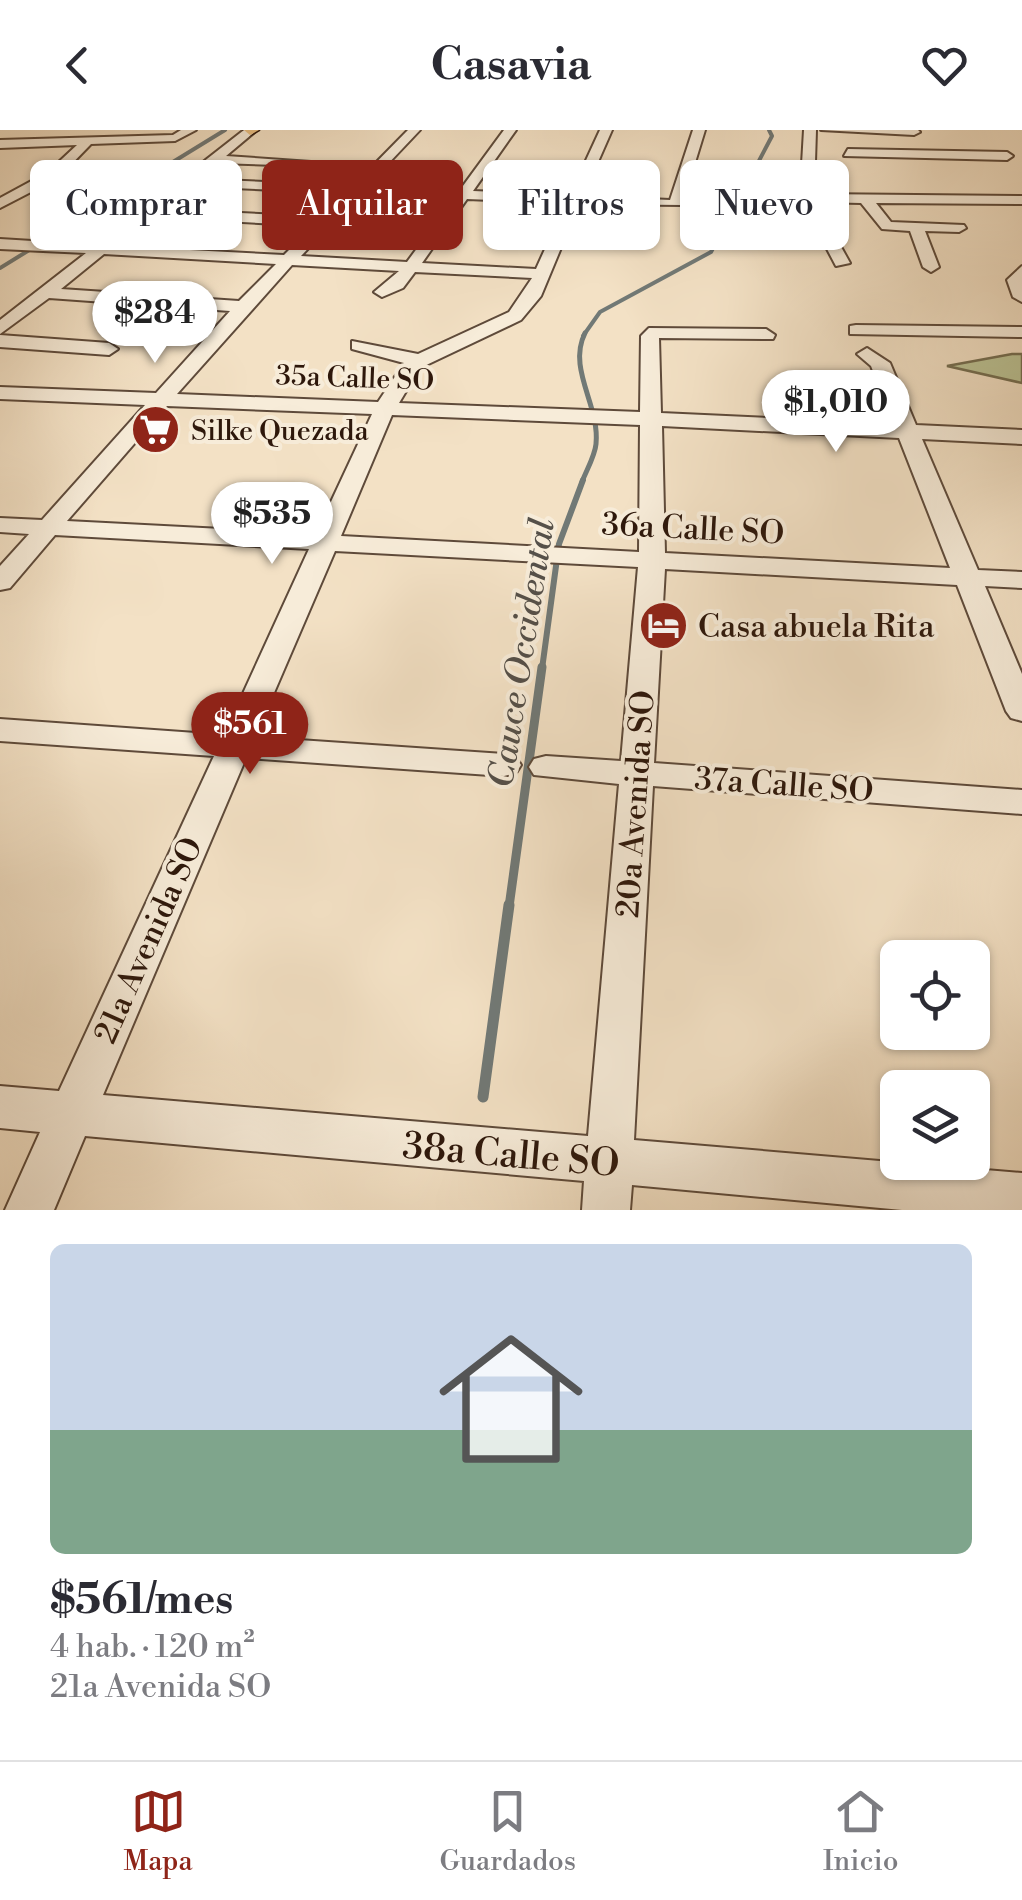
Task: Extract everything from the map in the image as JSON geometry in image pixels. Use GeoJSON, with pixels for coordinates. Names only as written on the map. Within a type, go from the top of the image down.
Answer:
{"type":"FeatureCollection","features":[{"type":"Feature","properties":{"kind":"street"},"geometry":{"type":"LineString","coordinates":[[0,156],[6,144],[23,130]]}},
{"type":"Feature","properties":{"kind":"street"},"geometry":{"type":"LineString","coordinates":[[6,144],[175,138],[190,130]]}},
{"type":"Feature","properties":{"kind":"street"},"geometry":{"type":"LineString","coordinates":[[385,160],[414,130]]}},
{"type":"Feature","properties":{"kind":"street"},"geometry":{"type":"LineString","coordinates":[[463,191],[510,130]]}},
{"type":"Feature","properties":{"kind":"street","name":"21a Avenida SO"},"geometry":{"type":"LineString","coordinates":[[591,160],[606,130]]}},
{"type":"Feature","properties":{"kind":"street"},"geometry":{"type":"LineString","coordinates":[[660,204],[676,202],[700,130]]}},
{"type":"Feature","properties":{"kind":"street"},"geometry":{"type":"LineString","coordinates":[[809,160],[810,130]]}},
{"type":"Feature","properties":{"kind":"street"},"geometry":{"type":"LineString","coordinates":[[827,130],[914,132]]}},
{"type":"Feature","properties":{"kind":"street"},"geometry":{"type":"LineString","coordinates":[[835,130],[858,168]]}},
{"type":"Feature","properties":{"kind":"street"},"geometry":{"type":"LineString","coordinates":[[217,159],[250,135]]}},
{"type":"Feature","properties":{"kind":"street"},"geometry":{"type":"LineString","coordinates":[[983,136],[1022,169]]}},
{"type":"Feature","properties":{"kind":"street"},"geometry":{"type":"LineString","coordinates":[[0,204],[54,175],[89,140]]}},
{"type":"Feature","properties":{"kind":"street"},"geometry":{"type":"LineString","coordinates":[[845,148],[1001,151]]}},
{"type":"Feature","properties":{"kind":"street"},"geometry":{"type":"LineString","coordinates":[[217,159],[262,161]]}},
{"type":"Feature","properties":{"kind":"street"},"geometry":{"type":"LineString","coordinates":[[870,193],[888,226],[959,228]]}},
{"type":"Feature","properties":{"kind":"street"},"geometry":{"type":"LineString","coordinates":[[849,195],[1022,200]]}},
{"type":"Feature","properties":{"kind":"street"},"geometry":{"type":"LineString","coordinates":[[914,226],[932,267]]}},
{"type":"Feature","properties":{"kind":"street"},"geometry":{"type":"LineString","coordinates":[[1,245],[30,247]]}},
{"type":"Feature","properties":{"kind":"street"},"geometry":{"type":"LineString","coordinates":[[0,328],[96,250],[540,274]]}},
{"type":"Feature","properties":{"kind":"street"},"geometry":{"type":"LineString","coordinates":[[0,582],[159,400],[299,250]]}},
{"type":"Feature","properties":{"kind":"street"},"geometry":{"type":"LineString","coordinates":[[382,292],[397,284],[423,250]]}},
{"type":"Feature","properties":{"kind":"street","name":"21a Avenida SO"},"geometry":{"type":"LineString","coordinates":[[28,1210],[385,408],[402,378],[421,360],[516,316],[532,296],[551,250]]}},
{"type":"Feature","properties":{"kind":"street"},"geometry":{"type":"LineString","coordinates":[[835,250],[842,263]]}},
{"type":"Feature","properties":{"kind":"street"},"geometry":{"type":"LineString","coordinates":[[45,293],[243,307]]}},
{"type":"Feature","properties":{"kind":"street"},"geometry":{"type":"LineString","coordinates":[[856,330],[1022,332]]}},
{"type":"Feature","properties":{"kind":"street","name":"20a Avenida SO"},"geometry":{"type":"LineString","coordinates":[[606,1210],[652,560],[651,334],[766,334]]}},
{"type":"Feature","properties":{"kind":"street"},"geometry":{"type":"LineString","coordinates":[[0,341],[108,349]]}},
{"type":"Feature","properties":{"kind":"street"},"geometry":{"type":"LineString","coordinates":[[359,345],[421,360]]}},
{"type":"Feature","properties":{"kind":"street"},"geometry":{"type":"LineString","coordinates":[[867,354],[880,363],[906,433],[971,578],[1022,711]]}},
{"type":"Feature","properties":{"kind":"street","name":"35a Calle SO"},"geometry":{"type":"LineString","coordinates":[[0,392],[653,420]]}},
{"type":"Feature","properties":{"kind":"street"},"geometry":{"type":"LineString","coordinates":[[653,420],[1022,438]]}},
{"type":"Feature","properties":{"kind":"street","name":"36a Calle SO"},"geometry":{"type":"LineString","coordinates":[[0,524],[1022,580]]}},
{"type":"Feature","properties":{"kind":"street"},"geometry":{"type":"LineString","coordinates":[[0,730],[504,765]]}},
{"type":"Feature","properties":{"kind":"street","name":"37a Calle SO"},"geometry":{"type":"LineString","coordinates":[[546,767],[1022,802]]}},
{"type":"Feature","properties":{"kind":"street","name":"38a Calle SO"},"geometry":{"type":"LineString","coordinates":[[0,1107],[1022,1197]]}},
{"type":"Feature","properties":{"kind":"green space"},"geometry":{"type":"Polygon","coordinates":[[[1022,354],[1022,383],[947,366],[1022,354]]]}},
{"type":"Feature","properties":{"kind":"waterway"},"geometry":{"type":"LineString","coordinates":[[0,268],[225,130]]}},
{"type":"Feature","properties":{"kind":"waterway","name":"Cauce Occidental"},"geometry":{"type":"LineString","coordinates":[[585,333],[600,312],[711,252],[772,136],[769,130]]}},
{"type":"Feature","properties":{"kind":"waterway","name":"Cauce Occidental"},"geometry":{"type":"LineString","coordinates":[[582,482],[596,444],[580,360],[585,333]]}},
{"type":"Feature","properties":{"kind":"waterway","name":"Cauce Occidental"},"geometry":{"type":"LineString","coordinates":[[542,669],[559,544],[583,480]]}},
{"type":"Feature","properties":{"kind":"waterway","name":"Cauce Occidental"},"geometry":{"type":"LineString","coordinates":[[509,907],[542,667]]}},
{"type":"Feature","properties":{"kind":"waterway","name":"Cauce Occidental"},"geometry":{"type":"LineString","coordinates":[[483,1097],[509,905]]}},
{"type":"Feature","properties":{"kind":"place","name":"Silke Quezada"},"geometry":{"type":"Point","coordinates":[156,430]}},
{"type":"Feature","properties":{"kind":"place","name":"Casa abuela Rita"},"geometry":{"type":"Point","coordinates":[663,626]}}]}
